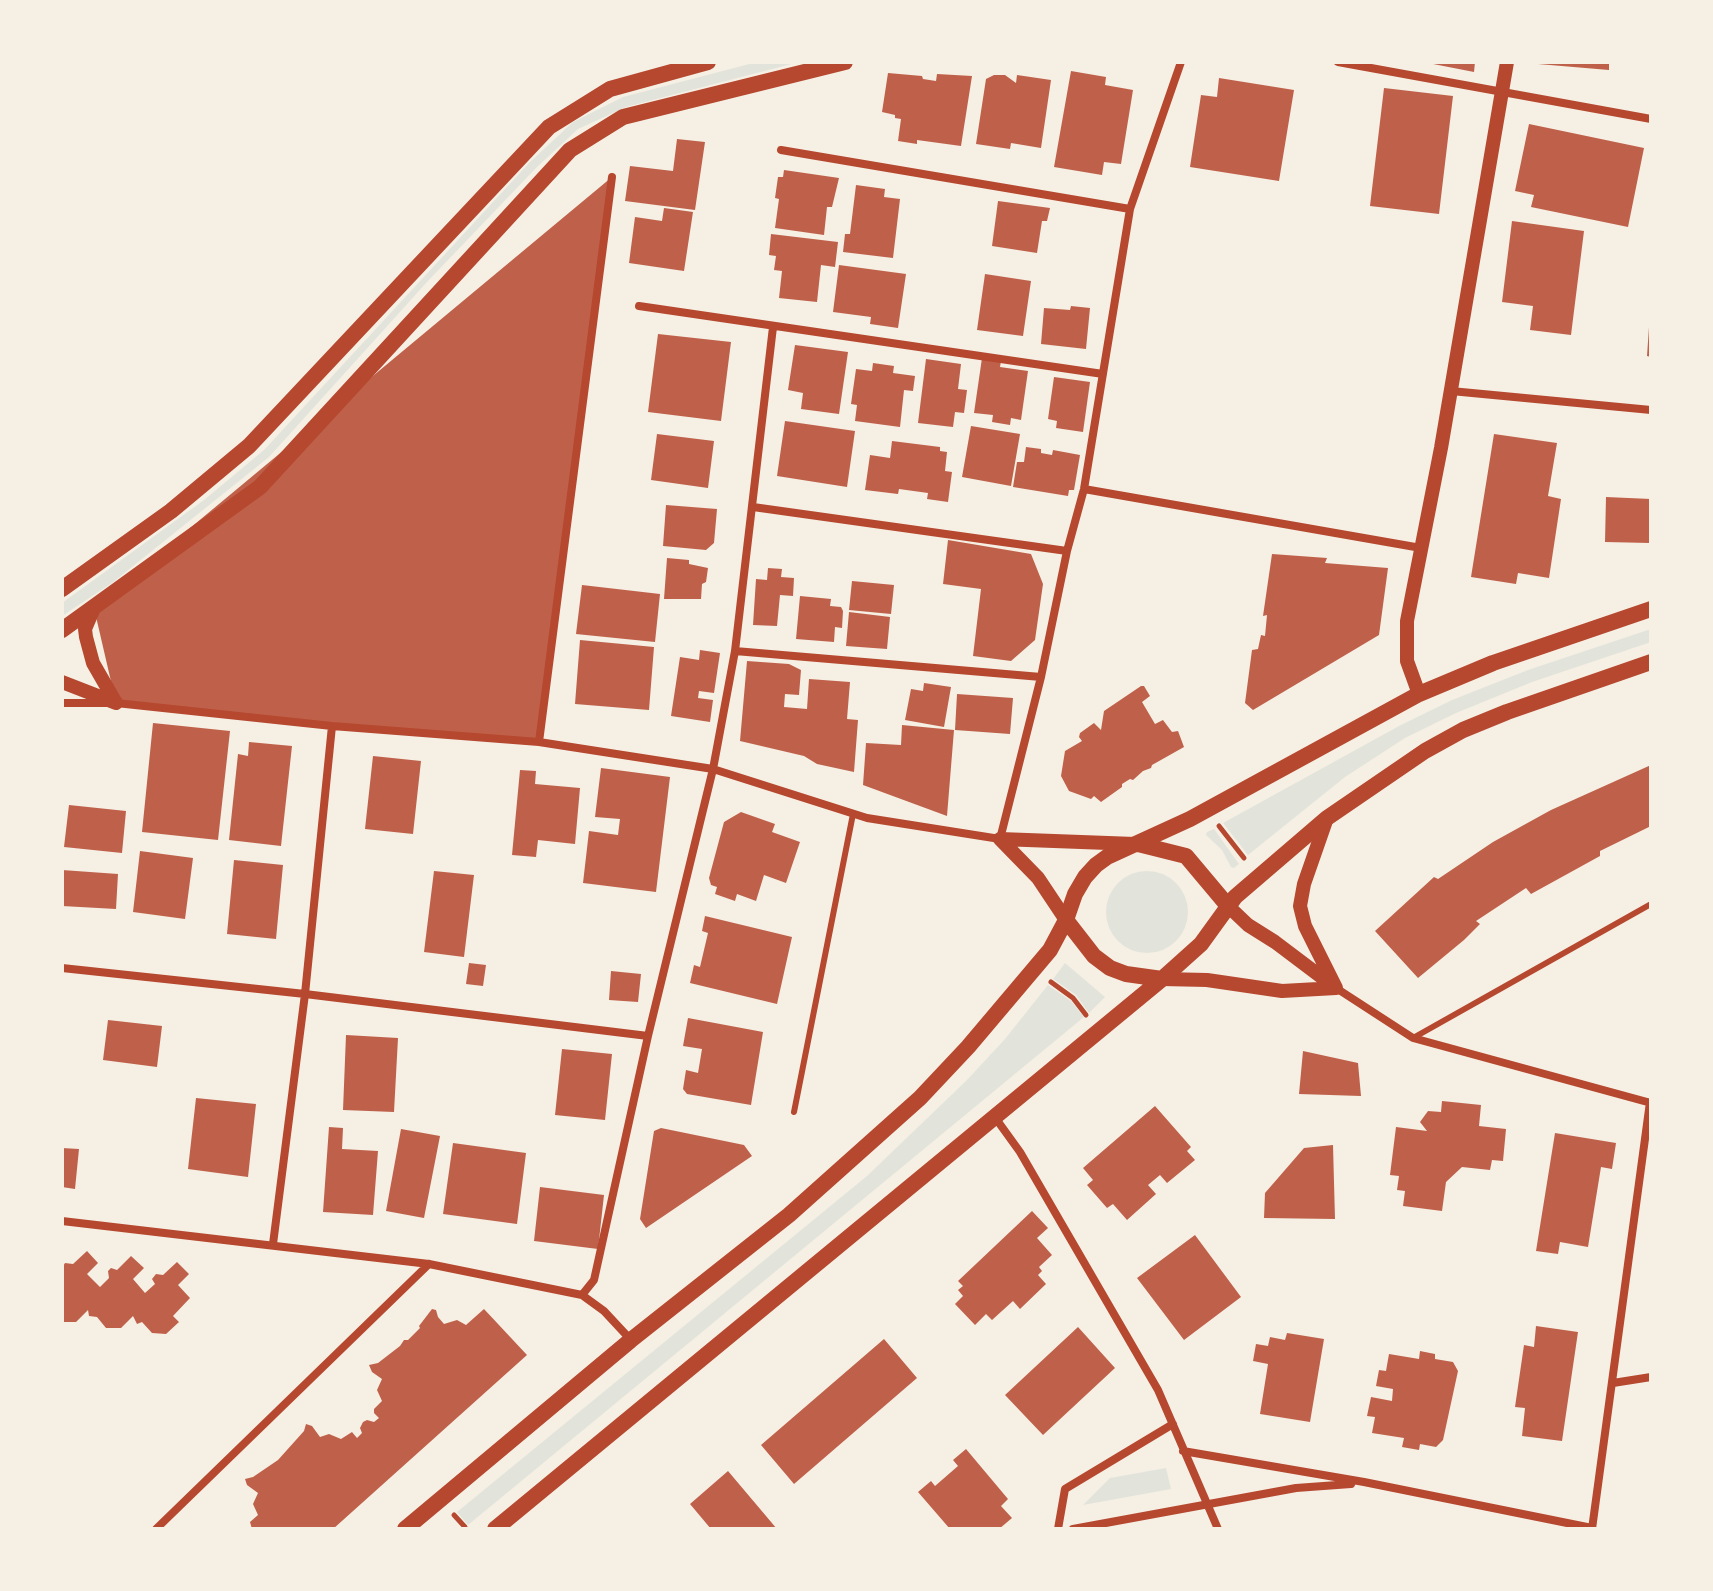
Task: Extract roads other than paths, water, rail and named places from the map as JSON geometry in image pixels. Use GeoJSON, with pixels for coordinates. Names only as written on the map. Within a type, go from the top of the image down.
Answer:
{"type":"FeatureCollection","features":[{"type":"Feature","properties":{"kind":"main road"},"geometry":{"type":"LineString","coordinates":[[62,589],[171,511],[249,446],[549,127],[610,89],[708,62]]}},
{"type":"Feature","properties":{"kind":"main road"},"geometry":{"type":"LineString","coordinates":[[62,630],[260,487],[570,150],[623,117],[845,62]]}},
{"type":"Feature","properties":{"kind":"main road"},"geometry":{"type":"LineString","coordinates":[[405,1529],[631,1340],[789,1215],[920,1098],[968,1047],[1050,950],[1075,894],[1096,865],[1190,819],[1419,694],[1493,663],[1651,609]]}},
{"type":"Feature","properties":{"kind":"main road"},"geometry":{"type":"LineString","coordinates":[[495,1529],[1162,979],[1201,944],[1228,906],[1258,876],[1327,818],[1425,751],[1463,730],[1651,662]]}},
{"type":"Feature","properties":{"kind":"main road"},"geometry":{"type":"LineString","coordinates":[[1138,844],[1186,856],[1228,906]]}},
{"type":"Feature","properties":{"kind":"main road"},"geometry":{"type":"LineString","coordinates":[[1066,920],[1094,956],[1110,968],[1126,974],[1162,979]]}},
{"type":"Feature","properties":{"kind":"street"},"geometry":{"type":"LineString","coordinates":[[1000,839],[1084,489],[1130,209],[1181,62]]}},
{"type":"Feature","properties":{"kind":"street"},"geometry":{"type":"LineString","coordinates":[[1338,62],[1651,119]]}},
{"type":"Feature","properties":{"kind":"street"},"geometry":{"type":"LineString","coordinates":[[1419,694],[1407,661],[1407,621],[1507,62]]}},
{"type":"Feature","properties":{"kind":"street"},"geometry":{"type":"LineString","coordinates":[[781,150],[1130,209]]}},
{"type":"Feature","properties":{"kind":"street"},"geometry":{"type":"LineString","coordinates":[[539,742],[612,177]]}},
{"type":"Feature","properties":{"kind":"street"},"geometry":{"type":"LineString","coordinates":[[639,306],[1103,374]]}},
{"type":"Feature","properties":{"kind":"street"},"geometry":{"type":"LineString","coordinates":[[582,1295],[594,1280],[648,1036],[713,769],[735,651],[773,327]]}},
{"type":"Feature","properties":{"kind":"street"},"geometry":{"type":"LineString","coordinates":[[1450,391],[1651,410]]}},
{"type":"Feature","properties":{"kind":"street"},"geometry":{"type":"LineString","coordinates":[[1084,489],[1421,548]]}},
{"type":"Feature","properties":{"kind":"street"},"geometry":{"type":"LineString","coordinates":[[753,507],[1067,551]]}},
{"type":"Feature","properties":{"kind":"street"},"geometry":{"type":"LineString","coordinates":[[94,608],[85,629],[86,637],[93,663],[116,703]]}},
{"type":"Feature","properties":{"kind":"street"},"geometry":{"type":"LineString","coordinates":[[735,651],[1041,677]]}},
{"type":"Feature","properties":{"kind":"street"},"geometry":{"type":"LineString","coordinates":[[62,682],[116,703]]}},
{"type":"Feature","properties":{"kind":"street"},"geometry":{"type":"LineString","coordinates":[[62,703],[116,703],[332,726],[539,742],[713,769],[853,814],[1000,839],[1138,844]]}},
{"type":"Feature","properties":{"kind":"street"},"geometry":{"type":"LineString","coordinates":[[273,1244],[305,994],[332,726]]}},
{"type":"Feature","properties":{"kind":"street"},"geometry":{"type":"LineString","coordinates":[[1327,818],[1304,884],[1300,906],[1305,926],[1336,988]]}},
{"type":"Feature","properties":{"kind":"street"},"geometry":{"type":"LineString","coordinates":[[1000,839],[1038,878],[1066,920]]}},
{"type":"Feature","properties":{"kind":"street"},"geometry":{"type":"LineString","coordinates":[[1183,1451],[1364,1482],[1592,1528],[1650,1102],[1413,1038],[1336,988],[1248,925],[1228,906]]}},
{"type":"Feature","properties":{"kind":"street"},"geometry":{"type":"LineString","coordinates":[[62,968],[648,1036]]}},
{"type":"Feature","properties":{"kind":"street"},"geometry":{"type":"LineString","coordinates":[[1162,979],[1207,980],[1282,991],[1336,988]]}},
{"type":"Feature","properties":{"kind":"street"},"geometry":{"type":"LineString","coordinates":[[994,1116],[1020,1152],[1158,1390],[1218,1529]]}},
{"type":"Feature","properties":{"kind":"street"},"geometry":{"type":"LineString","coordinates":[[62,1221],[429,1264],[582,1295],[604,1311],[631,1340]]}},
{"type":"Feature","properties":{"kind":"street"},"geometry":{"type":"LineString","coordinates":[[156,1529],[429,1264]]}},
{"type":"Feature","properties":{"kind":"street"},"geometry":{"type":"LineString","coordinates":[[1613,1383],[1651,1377]]}},
{"type":"Feature","properties":{"kind":"street"},"geometry":{"type":"LineString","coordinates":[[1058,1529],[1065,1489],[1173,1424]]}},
{"type":"Feature","properties":{"kind":"street"},"geometry":{"type":"LineString","coordinates":[[1073,1529],[1296,1488],[1364,1482]]}},
{"type":"Feature","properties":{"kind":"lane"},"geometry":{"type":"LineString","coordinates":[[794,1112],[853,814]]}},
{"type":"Feature","properties":{"kind":"lane"},"geometry":{"type":"LineString","coordinates":[[1413,1038],[1651,904]]}}]}
